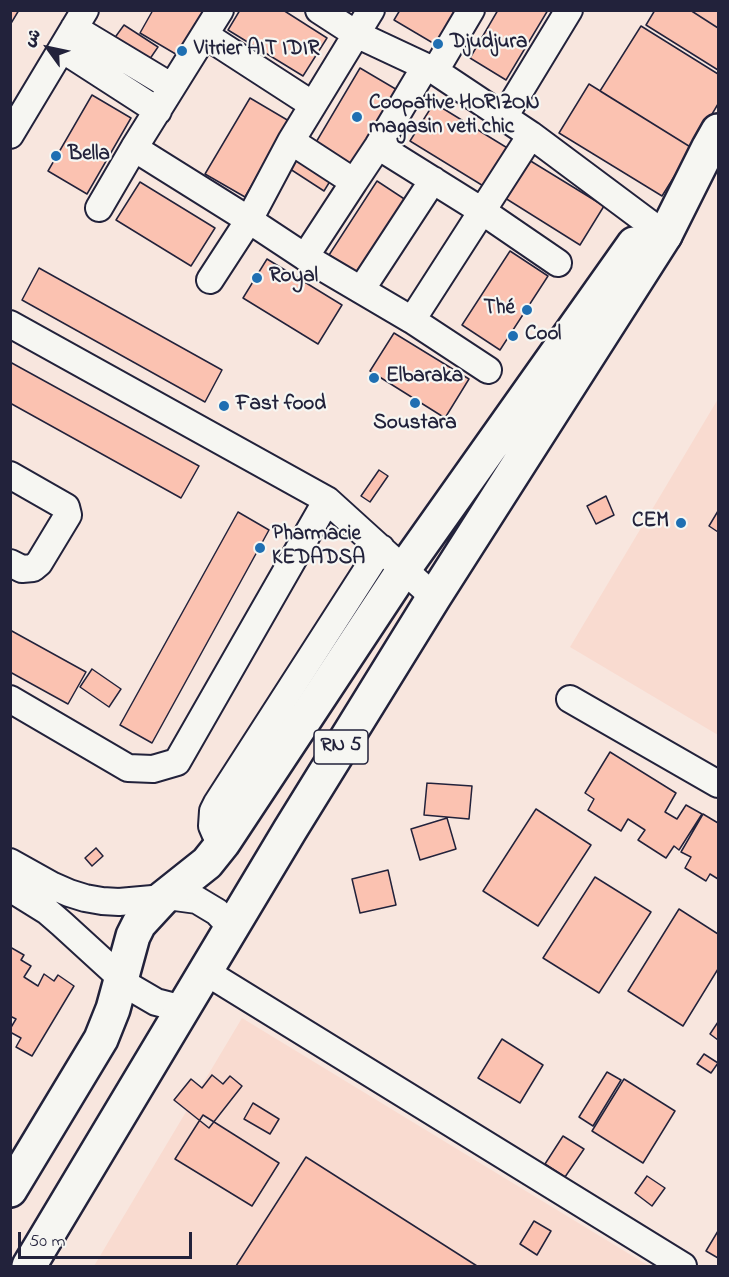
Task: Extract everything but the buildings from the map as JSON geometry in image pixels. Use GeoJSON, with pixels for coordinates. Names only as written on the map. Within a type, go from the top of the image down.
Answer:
{"type":"FeatureCollection","features":[{"type":"Feature","properties":{"kind":"main road","name":"RN 5"},"geometry":{"type":"LineString","coordinates":[[28,1266],[657,229],[716,143]]}},
{"type":"Feature","properties":{"kind":"main road","name":"RN 5"},"geometry":{"type":"LineString","coordinates":[[10,1190],[101,1039],[108,1024],[133,936],[139,924],[163,898],[207,863],[223,843],[393,559],[657,229]]}},
{"type":"Feature","properties":{"kind":"main road"},"geometry":{"type":"LineString","coordinates":[[223,843],[265,872]]}},
{"type":"Feature","properties":{"kind":"street"},"geometry":{"type":"LineString","coordinates":[[99,208],[220,10]]}},
{"type":"Feature","properties":{"kind":"street"},"geometry":{"type":"LineString","coordinates":[[319,10],[356,34],[430,69],[531,135],[657,229]]}},
{"type":"Feature","properties":{"kind":"street"},"geometry":{"type":"LineString","coordinates":[[210,280],[249,220],[291,141],[371,10]]}},
{"type":"Feature","properties":{"kind":"street"},"geometry":{"type":"LineString","coordinates":[[305,258],[471,10]]}},
{"type":"Feature","properties":{"kind":"street"},"geometry":{"type":"LineString","coordinates":[[504,117],[569,10]]}},
{"type":"Feature","properties":{"kind":"street"},"geometry":{"type":"LineString","coordinates":[[73,29],[172,87]]}},
{"type":"Feature","properties":{"kind":"street"},"geometry":{"type":"LineString","coordinates":[[73,29],[158,111]]}},
{"type":"Feature","properties":{"kind":"street"},"geometry":{"type":"LineString","coordinates":[[10,135],[73,29]]}},
{"type":"Feature","properties":{"kind":"street"},"geometry":{"type":"LineString","coordinates":[[205,35],[313,105]]}},
{"type":"Feature","properties":{"kind":"street"},"geometry":{"type":"LineString","coordinates":[[412,320],[531,135]]}},
{"type":"Feature","properties":{"kind":"street"},"geometry":{"type":"LineString","coordinates":[[291,141],[354,182]]}},
{"type":"Feature","properties":{"kind":"street"},"geometry":{"type":"LineString","coordinates":[[378,146],[482,211],[558,263]]}},
{"type":"Feature","properties":{"kind":"street"},"geometry":{"type":"LineString","coordinates":[[134,148],[305,258],[412,320],[488,370]]}},
{"type":"Feature","properties":{"kind":"street"},"geometry":{"type":"LineString","coordinates":[[361,290],[433,180]]}},
{"type":"Feature","properties":{"kind":"street"},"geometry":{"type":"LineString","coordinates":[[10,324],[327,500],[434,597]]}},
{"type":"Feature","properties":{"kind":"street"},"geometry":{"type":"LineString","coordinates":[[10,475],[66,507],[68,515],[39,563],[33,568],[22,569],[10,563]]}},
{"type":"Feature","properties":{"kind":"street"},"geometry":{"type":"LineString","coordinates":[[10,699],[128,768],[153,769],[177,762],[327,500]]}},
{"type":"Feature","properties":{"kind":"street"},"geometry":{"type":"LineString","coordinates":[[570,699],[718,784]]}},
{"type":"Feature","properties":{"kind":"street"},"geometry":{"type":"LineString","coordinates":[[10,862],[53,886],[85,898],[119,902],[175,897],[197,900],[217,912],[232,928]]}},
{"type":"Feature","properties":{"kind":"street"},"geometry":{"type":"LineString","coordinates":[[10,888],[36,904],[72,933],[132,988],[149,999],[183,1009]]}},
{"type":"Feature","properties":{"kind":"street"},"geometry":{"type":"LineString","coordinates":[[10,903],[36,904]]}},
{"type":"Feature","properties":{"kind":"street"},"geometry":{"type":"LineString","coordinates":[[206,972],[683,1266]]}},
{"type":"Feature","properties":{"kind":"shaded area","name":"CEM"},"geometry":{"type":"Polygon","coordinates":[[[718,399],[718,735],[570,647],[718,399]]]}},
{"type":"Feature","properties":{"kind":"shaded area"},"geometry":{"type":"Polygon","coordinates":[[[242,1018],[649,1266],[94,1266],[242,1018]]]}},
{"type":"Feature","properties":{"kind":"place","name":"Djudjura"},"geometry":{"type":"Point","coordinates":[438,44]}},
{"type":"Feature","properties":{"kind":"place","name":"Vitrier AIT IDIR"},"geometry":{"type":"Point","coordinates":[182,51]}},
{"type":"Feature","properties":{"kind":"place","name":"Coopative HORIZON magasin veti chic"},"geometry":{"type":"Point","coordinates":[357,117]}},
{"type":"Feature","properties":{"kind":"place","name":"Bella"},"geometry":{"type":"Point","coordinates":[56,156]}},
{"type":"Feature","properties":{"kind":"place","name":"Royal"},"geometry":{"type":"Point","coordinates":[257,278]}},
{"type":"Feature","properties":{"kind":"place","name":"Thé"},"geometry":{"type":"Point","coordinates":[527,310]}},
{"type":"Feature","properties":{"kind":"place","name":"Cool"},"geometry":{"type":"Point","coordinates":[513,336]}},
{"type":"Feature","properties":{"kind":"place","name":"Elbaraka"},"geometry":{"type":"Point","coordinates":[374,378]}},
{"type":"Feature","properties":{"kind":"place","name":"Soustara"},"geometry":{"type":"Point","coordinates":[415,403]}},
{"type":"Feature","properties":{"kind":"place","name":"Fast food"},"geometry":{"type":"Point","coordinates":[224,406]}},
{"type":"Feature","properties":{"kind":"place","name":"CEM"},"geometry":{"type":"Point","coordinates":[681,523]}},
{"type":"Feature","properties":{"kind":"place","name":"Pharmacie KEDADSA"},"geometry":{"type":"Point","coordinates":[260,548]}}]}
